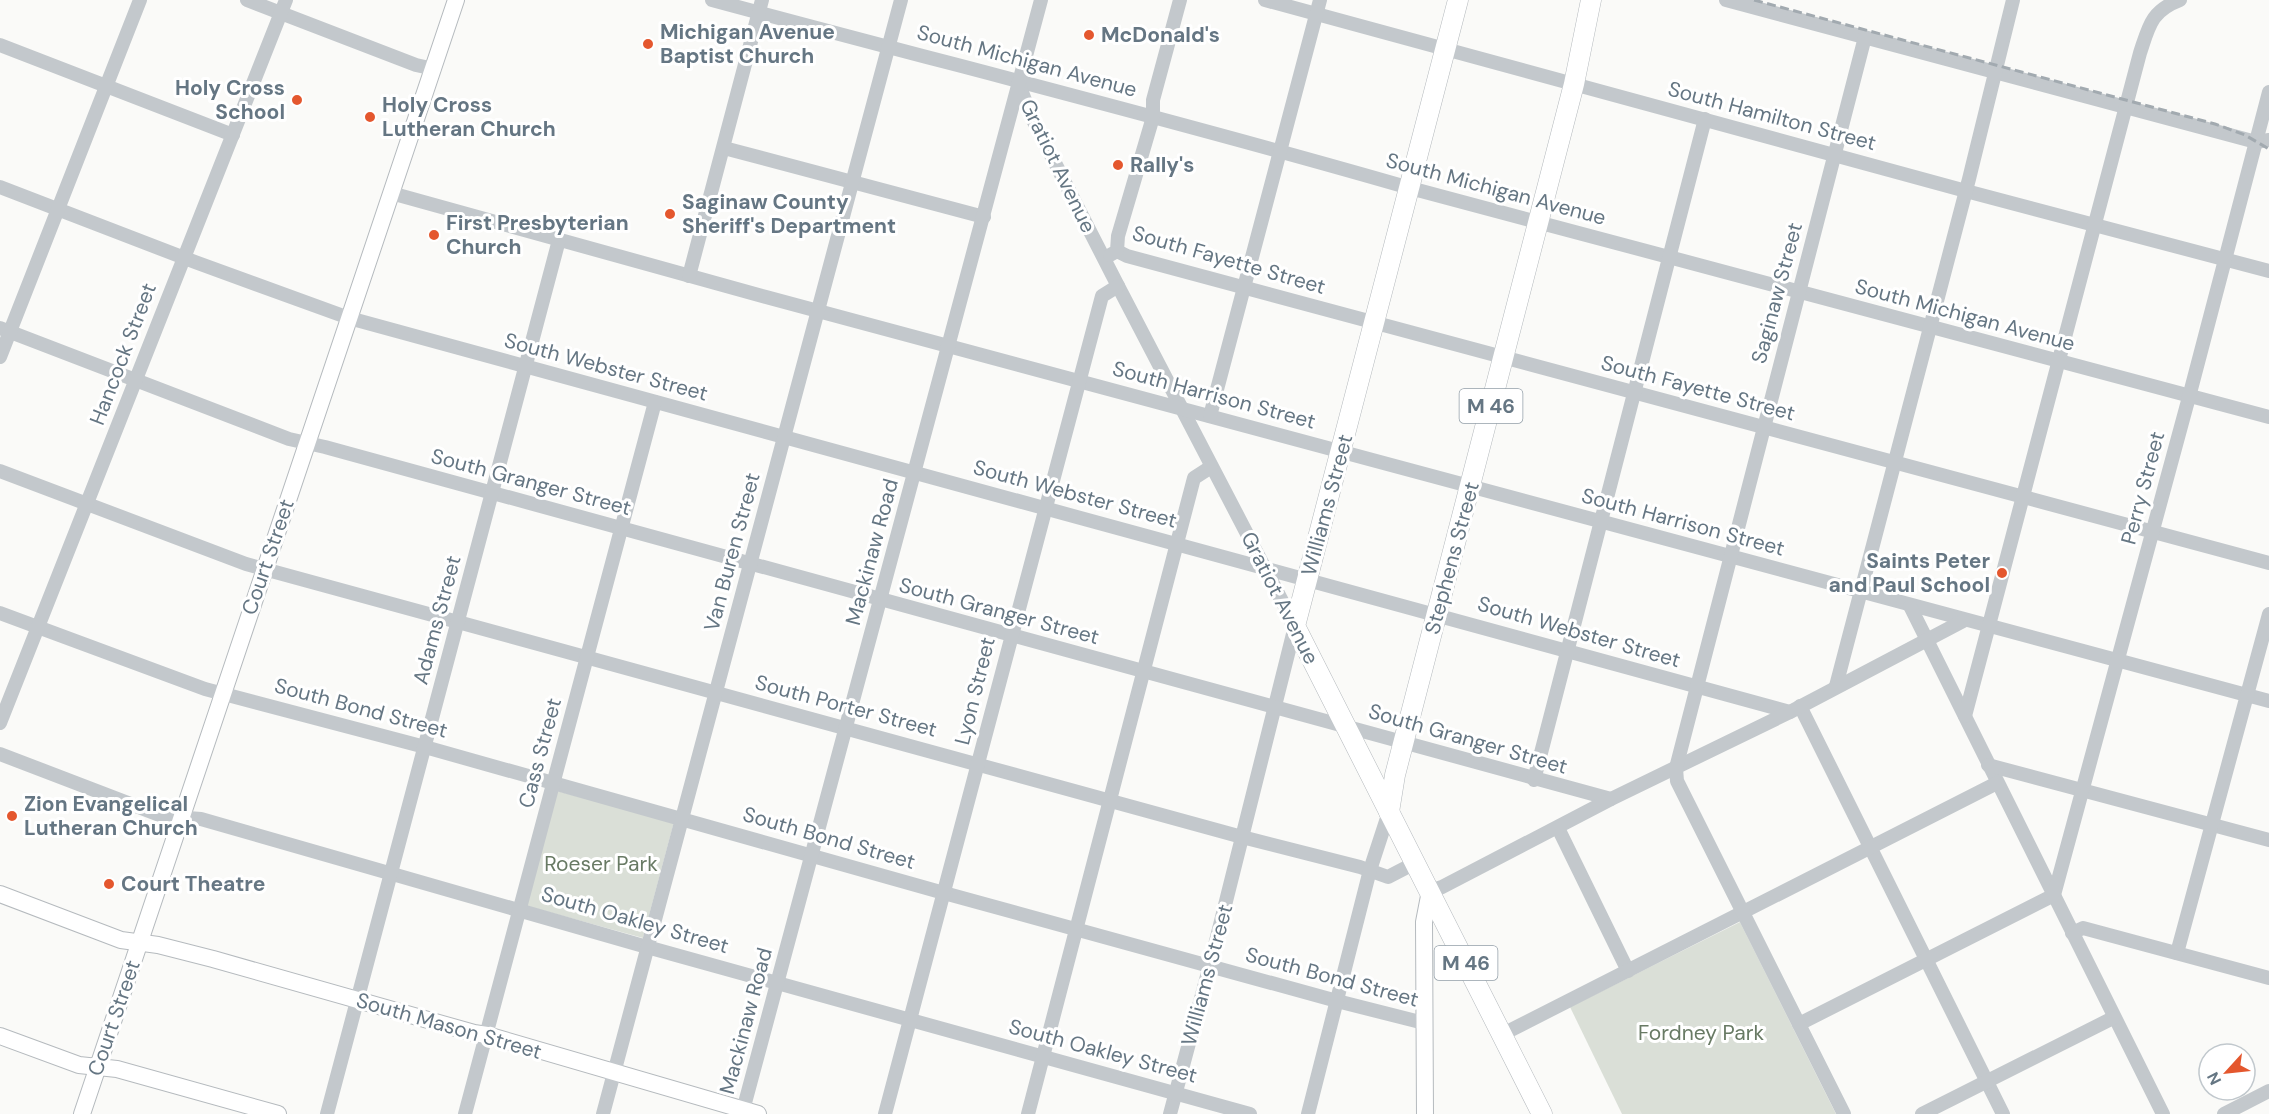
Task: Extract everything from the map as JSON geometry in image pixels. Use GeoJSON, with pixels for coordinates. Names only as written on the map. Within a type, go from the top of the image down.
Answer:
{"type":"FeatureCollection","features":[{"type":"Feature","properties":{"kind":"highway","name":"Williams Street"},"geometry":{"type":"LineString","coordinates":[[1295,626],[1458,0]]}},
{"type":"Feature","properties":{"kind":"highway","name":"Stephens Street"},"geometry":{"type":"LineString","coordinates":[[1389,812],[1404,742],[1574,84],[1591,0]]}},
{"type":"Feature","properties":{"kind":"highway","name":"Gratiot Avenue"},"geometry":{"type":"LineString","coordinates":[[1295,626],[1542,1114]]}},
{"type":"Feature","properties":{"kind":"main road","name":"Court Street"},"geometry":{"type":"LineString","coordinates":[[82,1114],[263,568],[456,0]]}},
{"type":"Feature","properties":{"kind":"main road"},"geometry":{"type":"LineString","coordinates":[[1425,1114],[1424,922],[1430,891]]}},
{"type":"Feature","properties":{"kind":"main road","name":"South Mason Street"},"geometry":{"type":"LineString","coordinates":[[0,894],[121,940],[158,945],[202,956],[487,1035],[748,1113]]}},
{"type":"Feature","properties":{"kind":"main road"},"geometry":{"type":"LineString","coordinates":[[0,1036],[78,1065],[117,1069],[278,1114]]}},
{"type":"Feature","properties":{"kind":"street"},"geometry":{"type":"LineString","coordinates":[[0,357],[5,330],[57,209],[140,0]]}},
{"type":"Feature","properties":{"kind":"street"},"geometry":{"type":"LineString","coordinates":[[247,0],[283,7],[416,64],[434,69]]}},
{"type":"Feature","properties":{"kind":"street","name":"South Michigan Avenue"},"geometry":{"type":"LineString","coordinates":[[712,0],[760,6],[889,46],[1018,82],[2269,417]]}},
{"type":"Feature","properties":{"kind":"street","name":"Van Buren Street"},"geometry":{"type":"LineString","coordinates":[[603,1114],[901,0]]}},
{"type":"Feature","properties":{"kind":"street","name":"Mackinaw Road"},"geometry":{"type":"LineString","coordinates":[[748,1113],[778,982],[1041,0]]}},
{"type":"Feature","properties":{"kind":"street"},"geometry":{"type":"LineString","coordinates":[[1104,258],[1117,251],[1118,236],[1153,117],[1153,100],[1180,0]]}},
{"type":"Feature","properties":{"kind":"street","name":"South Hamilton Street"},"geometry":{"type":"LineString","coordinates":[[1265,0],[1319,7],[1446,49],[2269,271]]}},
{"type":"Feature","properties":{"kind":"street"},"geometry":{"type":"LineString","coordinates":[[1726,0],[2125,107],[2262,141]]}},
{"type":"Feature","properties":{"kind":"street"},"geometry":{"type":"LineString","coordinates":[[1836,686],[1966,191],[2013,0]]}},
{"type":"Feature","properties":{"kind":"street"},"geometry":{"type":"LineString","coordinates":[[1965,716],[2125,107],[2152,18],[2168,5],[2180,0]]}},
{"type":"Feature","properties":{"kind":"street"},"geometry":{"type":"LineString","coordinates":[[689,276],[760,6]]}},
{"type":"Feature","properties":{"kind":"street","name":"Hancock Street"},"geometry":{"type":"LineString","coordinates":[[0,723],[283,7]]}},
{"type":"Feature","properties":{"kind":"street"},"geometry":{"type":"LineString","coordinates":[[1210,416],[1319,7]]}},
{"type":"Feature","properties":{"kind":"street","name":"Saginaw Street"},"geometry":{"type":"LineString","coordinates":[[1676,768],[1762,428],[1865,37]]}},
{"type":"Feature","properties":{"kind":"street"},"geometry":{"type":"LineString","coordinates":[[0,45],[233,135]]}},
{"type":"Feature","properties":{"kind":"street","name":"Gratiot Avenue"},"geometry":{"type":"LineString","coordinates":[[1018,82],[1032,118],[1295,626]]}},
{"type":"Feature","properties":{"kind":"street","name":"Perry Street"},"geometry":{"type":"LineString","coordinates":[[2054,895],[2153,532],[2224,259],[2262,141],[2269,92]]}},
{"type":"Feature","properties":{"kind":"street"},"geometry":{"type":"LineString","coordinates":[[1533,780],[1705,119]]}},
{"type":"Feature","properties":{"kind":"street"},"geometry":{"type":"LineString","coordinates":[[724,148],[984,218]]}},
{"type":"Feature","properties":{"kind":"street","name":"South Webster Street"},"geometry":{"type":"LineString","coordinates":[[0,186],[183,258],[349,318],[1045,509],[1178,543],[1697,687],[1795,709]]}},
{"type":"Feature","properties":{"kind":"street","name":"South Harrison Street"},"geometry":{"type":"LineString","coordinates":[[391,193],[689,276],[2269,702]]}},
{"type":"Feature","properties":{"kind":"street","name":"Adams Street"},"geometry":{"type":"LineString","coordinates":[[327,1114],[559,240]]}},
{"type":"Feature","properties":{"kind":"street","name":"South Fayette Street"},"geometry":{"type":"LineString","coordinates":[[1117,251],[1127,256],[1762,428],[2269,563]]}},
{"type":"Feature","properties":{"kind":"street","name":"Lyon Street"},"geometry":{"type":"LineString","coordinates":[[885,1114],[1102,296],[1118,286]]}},
{"type":"Feature","properties":{"kind":"street","name":"South Granger Street"},"geometry":{"type":"LineString","coordinates":[[5,330],[289,439],[307,442],[1611,800]]}},
{"type":"Feature","properties":{"kind":"street","name":"Cass Street"},"geometry":{"type":"LineString","coordinates":[[465,1114],[655,402]]}},
{"type":"Feature","properties":{"kind":"street"},"geometry":{"type":"LineString","coordinates":[[1028,1114],[1194,478],[1211,466]]}},
{"type":"Feature","properties":{"kind":"street","name":"South Porter Street"},"geometry":{"type":"LineString","coordinates":[[0,471],[263,568],[1242,837],[1370,870],[1388,877],[1415,863]]}},
{"type":"Feature","properties":{"kind":"street"},"geometry":{"type":"LineString","coordinates":[[1910,606],[2113,1018],[2163,1114]]}},
{"type":"Feature","properties":{"kind":"street","name":"South Bond Street"},"geometry":{"type":"LineString","coordinates":[[0,613],[205,689],[425,747],[944,893],[1424,1023]]}},
{"type":"Feature","properties":{"kind":"street"},"geometry":{"type":"LineString","coordinates":[[2177,953],[2269,614]]}},
{"type":"Feature","properties":{"kind":"street"},"geometry":{"type":"LineString","coordinates":[[1430,891],[1795,709],[1963,621]]}},
{"type":"Feature","properties":{"kind":"street","name":"Williams Street"},"geometry":{"type":"LineString","coordinates":[[1170,1114],[1295,626]]}},
{"type":"Feature","properties":{"kind":"street"},"geometry":{"type":"LineString","coordinates":[[1795,709],[1870,848],[2003,1114]]}},
{"type":"Feature","properties":{"kind":"street","name":"South Oakley Street"},"geometry":{"type":"LineString","coordinates":[[0,754],[162,816],[201,819],[1250,1114]]}},
{"type":"Feature","properties":{"kind":"street"},"geometry":{"type":"LineString","coordinates":[[1988,765],[2269,840]]}},
{"type":"Feature","properties":{"kind":"street"},"geometry":{"type":"LineString","coordinates":[[1676,768],[1677,781],[1844,1114]]}},
{"type":"Feature","properties":{"kind":"street"},"geometry":{"type":"LineString","coordinates":[[1503,1034],[1997,783]]}},
{"type":"Feature","properties":{"kind":"street","name":"Stephens Street"},"geometry":{"type":"LineString","coordinates":[[1308,1114],[1370,870],[1389,812]]}},
{"type":"Feature","properties":{"kind":"street"},"geometry":{"type":"LineString","coordinates":[[1558,828],[1628,971]]}},
{"type":"Feature","properties":{"kind":"street"},"geometry":{"type":"LineString","coordinates":[[1799,1024],[2054,895]]}},
{"type":"Feature","properties":{"kind":"street"},"geometry":{"type":"LineString","coordinates":[[2072,933],[2083,928],[2269,978]]}},
{"type":"Feature","properties":{"kind":"street"},"geometry":{"type":"LineString","coordinates":[[1922,1114],[2113,1018]]}},
{"type":"Feature","properties":{"kind":"street"},"geometry":{"type":"LineString","coordinates":[[2224,1114],[2269,1091]]}},
{"type":"Feature","properties":{"kind":"green space","name":"Roeser Park"},"geometry":{"type":"Polygon","coordinates":[[[557,791],[674,822],[643,938],[527,906],[557,791]]]}},
{"type":"Feature","properties":{"kind":"green space","name":"Fordney Park"},"geometry":{"type":"Polygon","coordinates":[[[1740,922],[1836,1114],[1622,1114],[1570,1007],[1740,922]]]}},
{"type":"Feature","properties":{"kind":"railway"},"geometry":{"type":"LineString","coordinates":[[1754,0],[2215,124],[2245,135],[2269,149]]}},
{"type":"Feature","properties":{"kind":"place","name":"McDonald's"},"geometry":{"type":"Point","coordinates":[1089,35]}},
{"type":"Feature","properties":{"kind":"place","name":"Michigan Avenue Baptist Church"},"geometry":{"type":"Point","coordinates":[648,44]}},
{"type":"Feature","properties":{"kind":"place","name":"Holy Cross School"},"geometry":{"type":"Point","coordinates":[297,100]}},
{"type":"Feature","properties":{"kind":"place","name":"Holy Cross Lutheran Church"},"geometry":{"type":"Point","coordinates":[370,117]}},
{"type":"Feature","properties":{"kind":"place","name":"Rally's"},"geometry":{"type":"Point","coordinates":[1118,165]}},
{"type":"Feature","properties":{"kind":"place","name":"Saginaw County Sheriff's Department"},"geometry":{"type":"Point","coordinates":[670,214]}},
{"type":"Feature","properties":{"kind":"place","name":"First Presbyterian Church"},"geometry":{"type":"Point","coordinates":[434,235]}},
{"type":"Feature","properties":{"kind":"place","name":"Saints Peter and Paul School"},"geometry":{"type":"Point","coordinates":[2002,573]}},
{"type":"Feature","properties":{"kind":"place","name":"Zion Evangelical Lutheran Church"},"geometry":{"type":"Point","coordinates":[12,816]}},
{"type":"Feature","properties":{"kind":"place","name":"Court Theatre"},"geometry":{"type":"Point","coordinates":[109,884]}}]}
